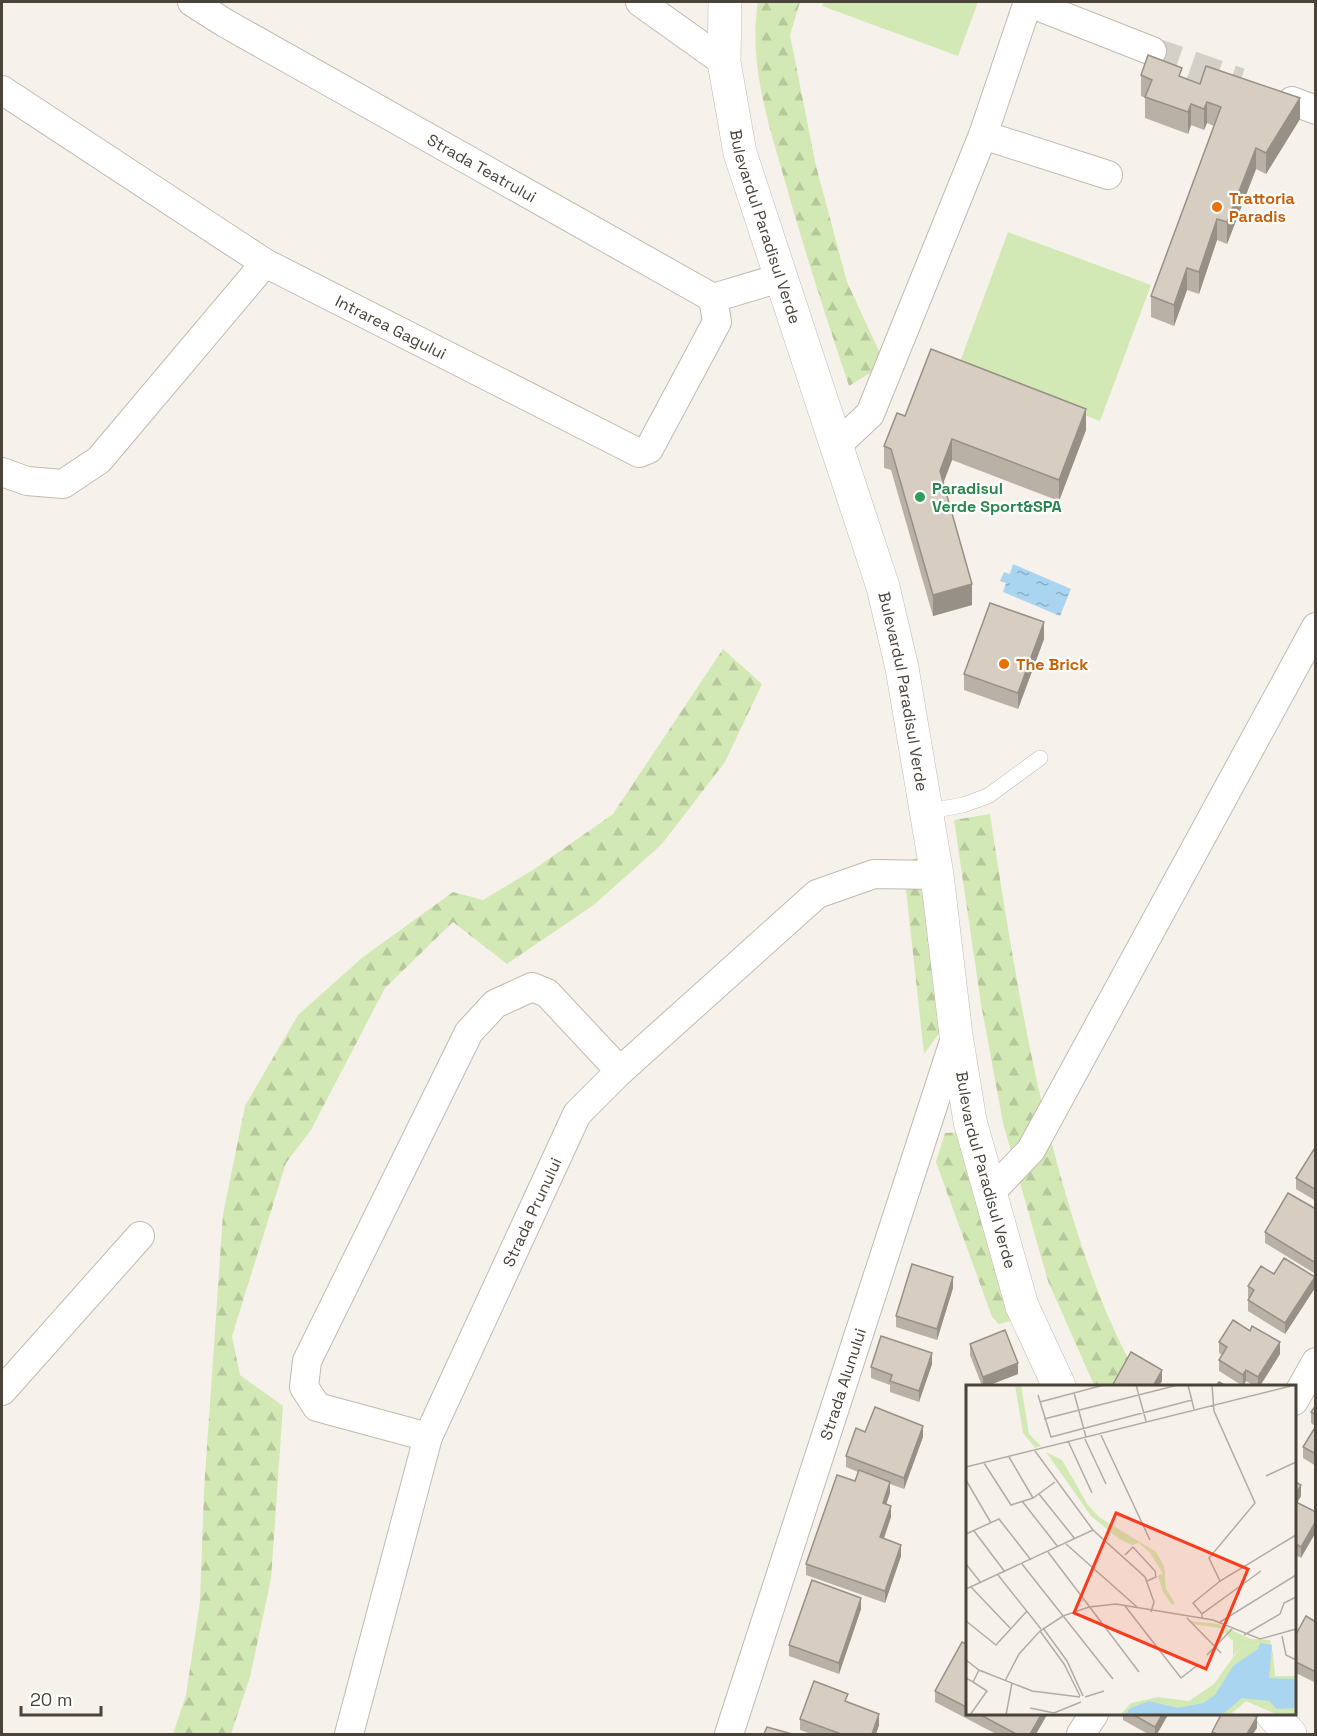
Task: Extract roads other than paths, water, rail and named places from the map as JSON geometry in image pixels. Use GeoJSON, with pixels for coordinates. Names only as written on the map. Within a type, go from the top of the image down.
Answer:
{"type":"FeatureCollection","features":[{"type":"Feature","properties":{"kind":"street","name":"Strada Teatrului"},"geometry":{"type":"LineString","coordinates":[[192,2],[225,23],[713,298]]}},
{"type":"Feature","properties":{"kind":"street"},"geometry":{"type":"LineString","coordinates":[[640,2],[724,62]]}},
{"type":"Feature","properties":{"kind":"street","name":"Bulevardul Paradisul Verde"},"geometry":{"type":"LineString","coordinates":[[725,2],[724,62],[740,153],[885,599],[902,668],[936,875],[956,1035],[970,1121],[1022,1306],[1059,1385]]}},
{"type":"Feature","properties":{"kind":"street"},"geometry":{"type":"LineString","coordinates":[[835,447],[870,414],[983,135],[1028,2],[1152,51]]}},
{"type":"Feature","properties":{"kind":"street","name":"Intrarea Gagului"},"geometry":{"type":"LineString","coordinates":[[2,90],[265,263],[639,453],[649,449],[717,322],[713,298]]}},
{"type":"Feature","properties":{"kind":"street"},"geometry":{"type":"LineString","coordinates":[[983,135],[1108,175]]}},
{"type":"Feature","properties":{"kind":"street"},"geometry":{"type":"LineString","coordinates":[[2,472],[27,481],[63,484],[99,460],[265,263]]}},
{"type":"Feature","properties":{"kind":"street"},"geometry":{"type":"LineString","coordinates":[[713,298],[780,278]]}},
{"type":"Feature","properties":{"kind":"street"},"geometry":{"type":"LineString","coordinates":[[991,1192],[1031,1150],[1316,627]]}},
{"type":"Feature","properties":{"kind":"street","name":"Strada Prunului"},"geometry":{"type":"LineString","coordinates":[[349,1734],[428,1437],[577,1114],[620,1071],[816,894],[874,874],[936,875]]}},
{"type":"Feature","properties":{"kind":"street"},"geometry":{"type":"LineString","coordinates":[[428,1437],[317,1407],[304,1387],[307,1361],[469,1032],[495,1004],[532,987],[547,993],[620,1071]]}},
{"type":"Feature","properties":{"kind":"street","name":"Strada Alunului"},"geometry":{"type":"LineString","coordinates":[[729,1734],[956,1035]]}},
{"type":"Feature","properties":{"kind":"street"},"geometry":{"type":"LineString","coordinates":[[2,1391],[141,1236]]}},
{"type":"Feature","properties":{"kind":"street"},"geometry":{"type":"LineString","coordinates":[[1296,1397],[1316,1362]]}},
{"type":"Feature","properties":{"kind":"street"},"geometry":{"type":"LineString","coordinates":[[1081,1734],[1093,1715]]}},
{"type":"Feature","properties":{"kind":"street"},"geometry":{"type":"LineString","coordinates":[[1274,1715],[1290,1734]]}},
{"type":"Feature","properties":{"kind":"lane"},"geometry":{"type":"LineString","coordinates":[[926,812],[963,805],[988,796],[1040,758]]}},
{"type":"Feature","properties":{"kind":"water"},"geometry":{"type":"Polygon","coordinates":[[[1013,564],[1071,589],[1060,616],[1003,592],[1006,583],[1000,581],[1004,572],[1010,574],[1013,564]]]}},
{"type":"Feature","properties":{"kind":"tunnel"},"geometry":{"type":"LineString","coordinates":[[1152,51],[1240,82]]}},
{"type":"Feature","properties":{"kind":"place","name":"Trattoria Paradis"},"geometry":{"type":"Point","coordinates":[1217,207]}},
{"type":"Feature","properties":{"kind":"place","name":"Paradisul Verde Sport&SPA"},"geometry":{"type":"Point","coordinates":[920,497]}},
{"type":"Feature","properties":{"kind":"place","name":"The Brick"},"geometry":{"type":"Point","coordinates":[1004,664]}}]}
